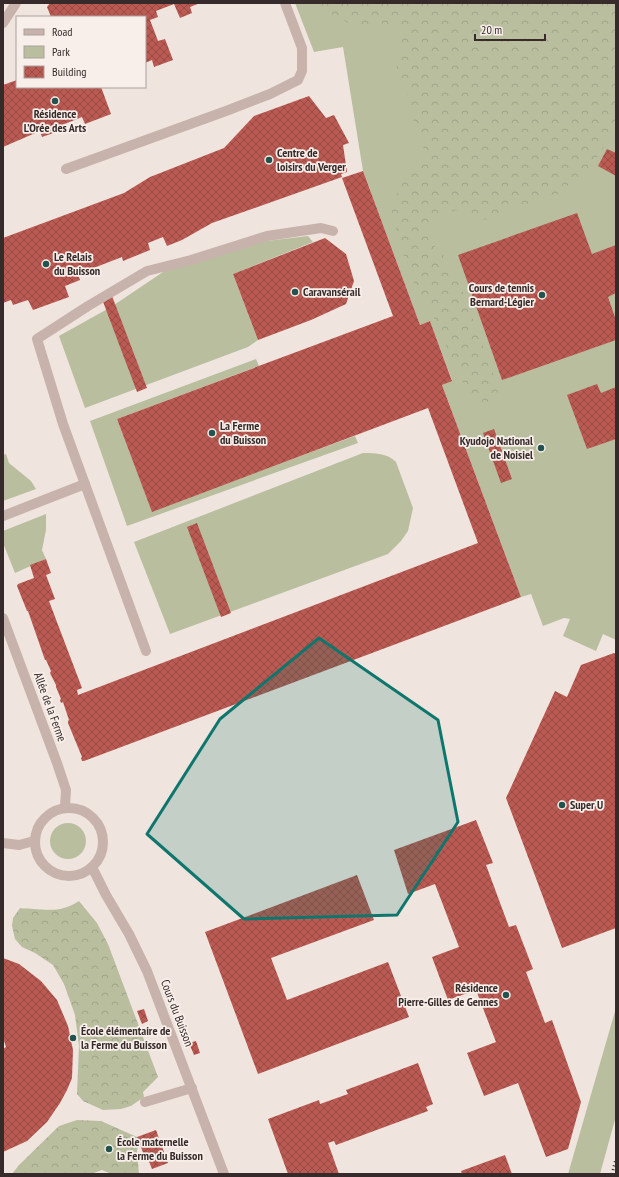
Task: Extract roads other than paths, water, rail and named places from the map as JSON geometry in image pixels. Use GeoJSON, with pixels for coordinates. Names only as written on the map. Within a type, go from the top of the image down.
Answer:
{"type":"FeatureCollection","features":[{"type":"Feature","properties":{"kind":"street"},"geometry":{"type":"LineString","coordinates":[[3,23],[16,3]]}},
{"type":"Feature","properties":{"kind":"street"},"geometry":{"type":"LineString","coordinates":[[66,169],[226,111],[270,94],[298,80],[302,71],[302,48],[285,3]]}},
{"type":"Feature","properties":{"kind":"street"},"geometry":{"type":"LineString","coordinates":[[146,651],[63,424],[37,339],[147,271],[191,260],[267,236],[321,228],[333,231]]}},
{"type":"Feature","properties":{"kind":"street"},"geometry":{"type":"LineString","coordinates":[[3,516],[85,484]]}},
{"type":"Feature","properties":{"kind":"street","name":"Allée de la Ferme"},"geometry":{"type":"LineString","coordinates":[[3,618],[66,790],[65,807]]}},
{"type":"Feature","properties":{"kind":"street"},"geometry":{"type":"LineString","coordinates":[[65,807],[84,810],[93,817],[100,826],[103,837],[103,848],[99,859],[92,867],[80,875],[65,876],[51,872],[41,862],[37,855],[34,841],[40,822],[56,809],[65,807]]}},
{"type":"Feature","properties":{"kind":"street"},"geometry":{"type":"LineString","coordinates":[[3,843],[19,845],[34,841]]}},
{"type":"Feature","properties":{"kind":"street","name":"Cours du Buisson"},"geometry":{"type":"LineString","coordinates":[[92,867],[147,970],[224,1174]]}},
{"type":"Feature","properties":{"kind":"street"},"geometry":{"type":"LineString","coordinates":[[145,1102],[192,1088]]}},
{"type":"Feature","properties":{"kind":"railway"},"geometry":{"type":"LineString","coordinates":[[612,1174],[616,1159]]}},
{"type":"Feature","properties":{"kind":"place","name":"Résidence L’Orée des Arts"},"geometry":{"type":"Point","coordinates":[55,101]}},
{"type":"Feature","properties":{"kind":"place","name":"Centre de loisirs du Verger"},"geometry":{"type":"Point","coordinates":[269,160]}},
{"type":"Feature","properties":{"kind":"place","name":"Le Relais du Buisson"},"geometry":{"type":"Point","coordinates":[46,264]}},
{"type":"Feature","properties":{"kind":"place","name":"Caravansérail"},"geometry":{"type":"Point","coordinates":[295,292]}},
{"type":"Feature","properties":{"kind":"place","name":"Cours de tennis Bernard-Légier"},"geometry":{"type":"Point","coordinates":[542,295]}},
{"type":"Feature","properties":{"kind":"place","name":"La Ferme du Buisson"},"geometry":{"type":"Point","coordinates":[212,433]}},
{"type":"Feature","properties":{"kind":"place","name":"Kyudojo National de Noisiel"},"geometry":{"type":"Point","coordinates":[541,448]}},
{"type":"Feature","properties":{"kind":"place","name":"Super U"},"geometry":{"type":"Point","coordinates":[562,805]}},
{"type":"Feature","properties":{"kind":"place","name":"Résidence Pierre-Gilles de Gennes"},"geometry":{"type":"Point","coordinates":[506,995]}},
{"type":"Feature","properties":{"kind":"place","name":"École élémentaire de la Ferme du Buisson"},"geometry":{"type":"Point","coordinates":[73,1038]}},
{"type":"Feature","properties":{"kind":"place","name":"École maternelle la Ferme du Buisson"},"geometry":{"type":"Point","coordinates":[109,1149]}}]}
